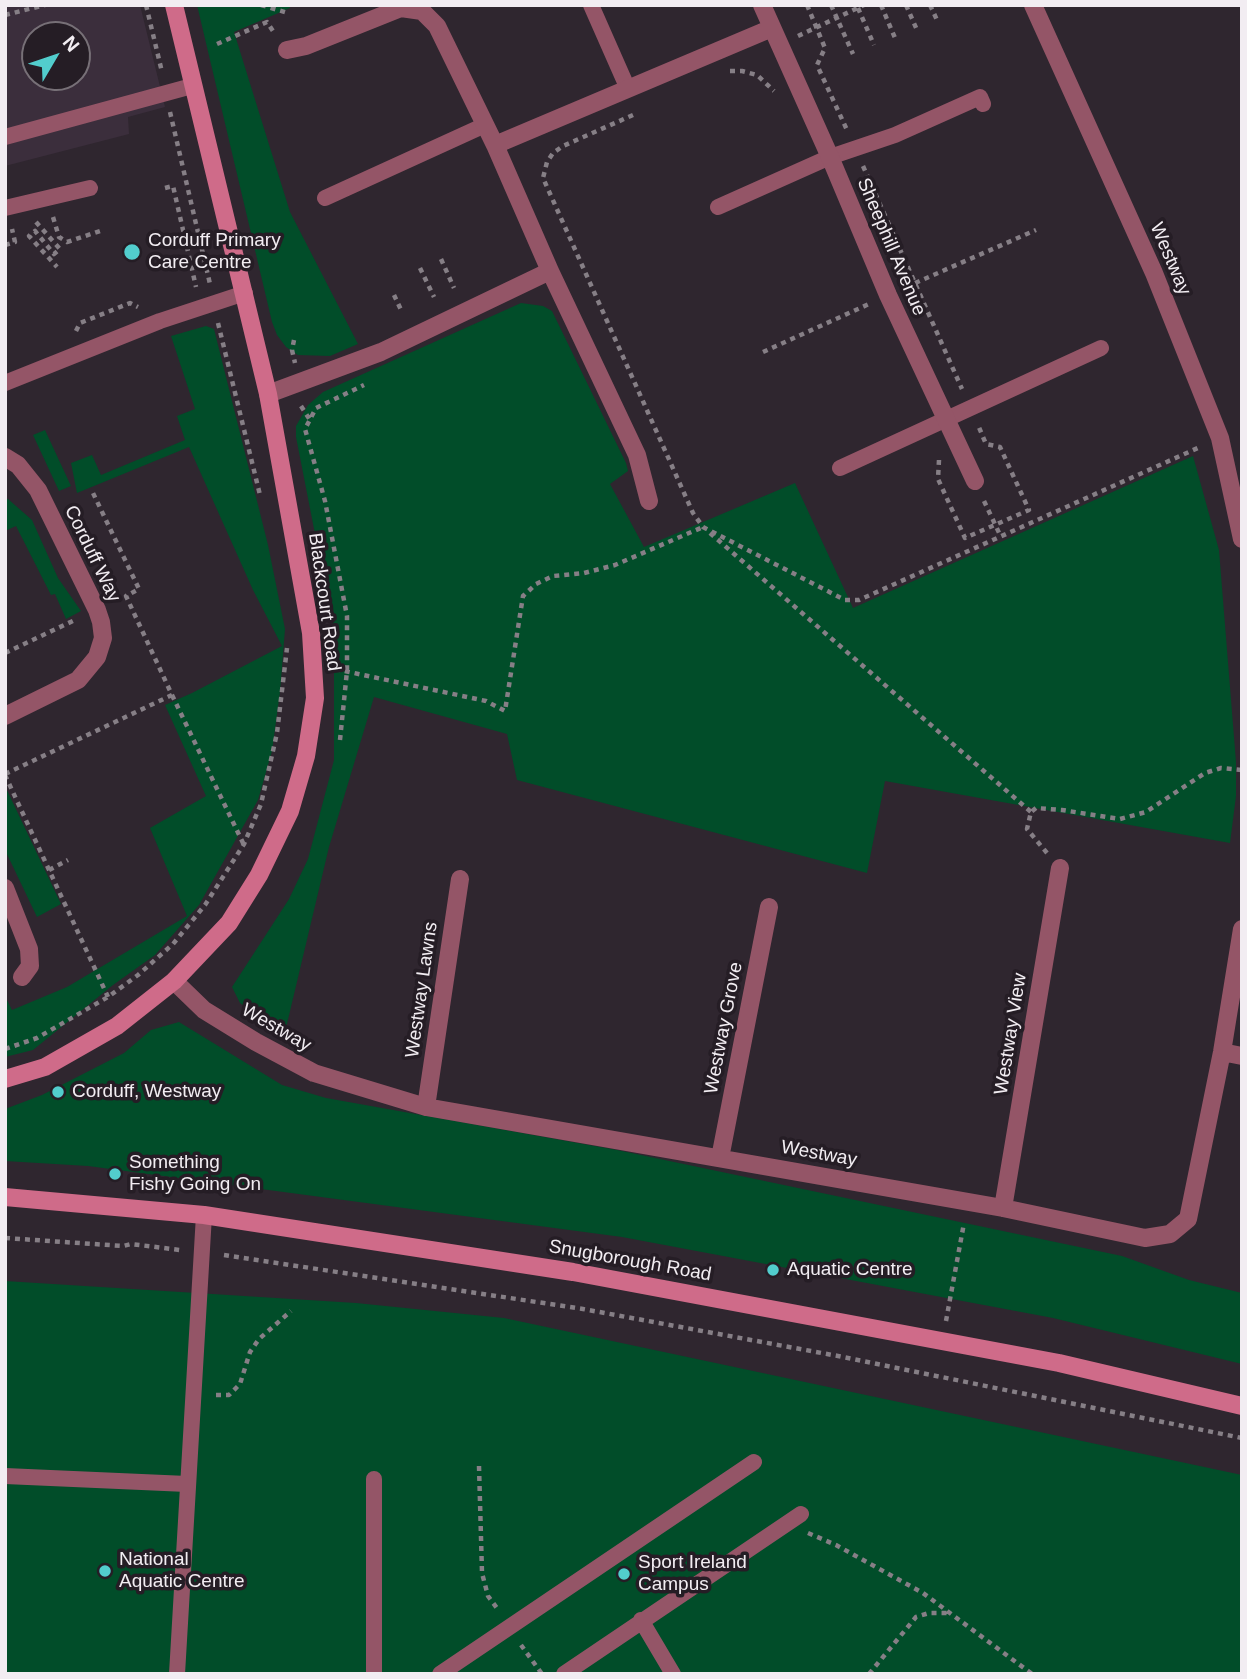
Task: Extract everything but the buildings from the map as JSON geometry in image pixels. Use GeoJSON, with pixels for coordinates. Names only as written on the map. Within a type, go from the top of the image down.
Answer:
{"type":"FeatureCollection","features":[{"type":"Feature","properties":{"kind":"main road","name":"Blackcourt Road"},"geometry":{"type":"LineString","coordinates":[[5,1079],[45,1067],[91,1042],[174,981],[229,922],[259,876],[290,811],[306,756],[315,698],[311,633],[268,394],[174,5]]}},
{"type":"Feature","properties":{"kind":"main road","name":"Snugborough Road"},"geometry":{"type":"LineString","coordinates":[[5,1196],[204,1215],[573,1272],[1059,1363],[1242,1406]]}},
{"type":"Feature","properties":{"kind":"street","name":"Sheephill Avenue"},"geometry":{"type":"LineString","coordinates":[[762,5],[888,295],[975,481]]}},
{"type":"Feature","properties":{"kind":"street"},"geometry":{"type":"LineString","coordinates":[[287,50],[306,46],[401,8],[422,11],[442,34],[637,455],[649,501]]}},
{"type":"Feature","properties":{"kind":"street","name":"Westway"},"geometry":{"type":"LineString","coordinates":[[1040,8],[1154,273],[1220,438],[1240,516],[1242,539]]}},
{"type":"Feature","properties":{"kind":"street"},"geometry":{"type":"LineString","coordinates":[[495,145],[772,28]]}},
{"type":"Feature","properties":{"kind":"street"},"geometry":{"type":"LineString","coordinates":[[268,394],[381,352],[550,271]]}},
{"type":"Feature","properties":{"kind":"street","name":"Corduff Way"},"geometry":{"type":"LineString","coordinates":[[5,457],[18,466],[38,490],[97,610],[103,638],[97,657],[78,680],[5,716]]}},
{"type":"Feature","properties":{"kind":"street","name":"Westway View"},"geometry":{"type":"LineString","coordinates":[[1003,1208],[1060,868]]}},
{"type":"Feature","properties":{"kind":"street","name":"Westway Lawns"},"geometry":{"type":"LineString","coordinates":[[426,1107],[460,879]]}},
{"type":"Feature","properties":{"kind":"street"},"geometry":{"type":"LineString","coordinates":[[6,893],[30,949],[30,966],[22,977]]}},
{"type":"Feature","properties":{"kind":"street","name":"Westway Grove"},"geometry":{"type":"LineString","coordinates":[[720,1158],[769,906]]}},
{"type":"Feature","properties":{"kind":"street","name":"Westway"},"geometry":{"type":"LineString","coordinates":[[174,981],[204,1010],[314,1073],[426,1107],[968,1201],[1145,1238],[1170,1234],[1188,1219],[1222,1052],[1242,929]]}},
{"type":"Feature","properties":{"kind":"street"},"geometry":{"type":"LineString","coordinates":[[1222,1052],[1242,1056]]}},
{"type":"Feature","properties":{"kind":"lane"},"geometry":{"type":"LineString","coordinates":[[591,5],[628,89]]}},
{"type":"Feature","properties":{"kind":"lane"},"geometry":{"type":"LineString","coordinates":[[5,137],[192,86]]}},
{"type":"Feature","properties":{"kind":"lane"},"geometry":{"type":"LineString","coordinates":[[718,207],[830,157],[895,135],[980,97],[984,104]]}},
{"type":"Feature","properties":{"kind":"lane"},"geometry":{"type":"LineString","coordinates":[[325,198],[485,125]]}},
{"type":"Feature","properties":{"kind":"lane"},"geometry":{"type":"LineString","coordinates":[[8,216],[90,188]]}},
{"type":"Feature","properties":{"kind":"lane"},"geometry":{"type":"LineString","coordinates":[[5,383],[160,321],[245,293]]}},
{"type":"Feature","properties":{"kind":"lane"},"geometry":{"type":"LineString","coordinates":[[840,468],[1101,348]]}},
{"type":"Feature","properties":{"kind":"lane"},"geometry":{"type":"LineString","coordinates":[[177,1674],[204,1215]]}},
{"type":"Feature","properties":{"kind":"lane"},"geometry":{"type":"LineString","coordinates":[[440,1674],[754,1462]]}},
{"type":"Feature","properties":{"kind":"lane"},"geometry":{"type":"LineString","coordinates":[[5,1476],[187,1484]]}},
{"type":"Feature","properties":{"kind":"lane"},"geometry":{"type":"LineString","coordinates":[[374,1479],[374,1674]]}},
{"type":"Feature","properties":{"kind":"lane"},"geometry":{"type":"LineString","coordinates":[[564,1674],[795,1518]]}},
{"type":"Feature","properties":{"kind":"lane"},"geometry":{"type":"LineString","coordinates":[[641,1620],[673,1674]]}},
{"type":"Feature","properties":{"kind":"path"},"geometry":{"type":"LineString","coordinates":[[5,15],[45,5]]}},
{"type":"Feature","properties":{"kind":"path"},"geometry":{"type":"LineString","coordinates":[[146,5],[261,499]]}},
{"type":"Feature","properties":{"kind":"path"},"geometry":{"type":"LineString","coordinates":[[261,5],[288,13]]}},
{"type":"Feature","properties":{"kind":"path"},"geometry":{"type":"LineString","coordinates":[[807,5],[825,48],[817,65],[986,444],[1000,447],[1029,510],[965,538],[938,479],[939,461],[926,429]]}},
{"type":"Feature","properties":{"kind":"path"},"geometry":{"type":"LineString","coordinates":[[831,5],[853,54]]}},
{"type":"Feature","properties":{"kind":"path"},"geometry":{"type":"LineString","coordinates":[[780,45],[864,5]]}},
{"type":"Feature","properties":{"kind":"path"},"geometry":{"type":"LineString","coordinates":[[881,5],[895,38]]}},
{"type":"Feature","properties":{"kind":"path"},"geometry":{"type":"LineString","coordinates":[[906,5],[917,30]]}},
{"type":"Feature","properties":{"kind":"path"},"geometry":{"type":"LineString","coordinates":[[930,5],[937,20]]}},
{"type":"Feature","properties":{"kind":"path"},"geometry":{"type":"LineString","coordinates":[[856,8],[874,45]]}},
{"type":"Feature","properties":{"kind":"path"},"geometry":{"type":"LineString","coordinates":[[217,44],[267,22],[287,50]]}},
{"type":"Feature","properties":{"kind":"path"},"geometry":{"type":"LineString","coordinates":[[719,76],[729,71],[757,75],[774,91],[779,102]]}},
{"type":"Feature","properties":{"kind":"path"},"geometry":{"type":"LineString","coordinates":[[634,114],[553,153],[547,162],[543,178],[693,513],[703,527],[1031,811]]}},
{"type":"Feature","properties":{"kind":"path"},"geometry":{"type":"LineString","coordinates":[[165,188],[173,186],[197,292]]}},
{"type":"Feature","properties":{"kind":"path"},"geometry":{"type":"LineString","coordinates":[[57,267],[29,236],[35,231],[54,254],[60,250],[34,219],[52,214],[59,237],[67,242],[100,231]]}},
{"type":"Feature","properties":{"kind":"path"},"geometry":{"type":"LineString","coordinates":[[5,245],[15,242],[8,216]]}},
{"type":"Feature","properties":{"kind":"path"},"geometry":{"type":"LineString","coordinates":[[763,352],[1037,230]]}},
{"type":"Feature","properties":{"kind":"path"},"geometry":{"type":"LineString","coordinates":[[441,259],[454,288]]}},
{"type":"Feature","properties":{"kind":"path"},"geometry":{"type":"LineString","coordinates":[[421,268],[434,298]]}},
{"type":"Feature","properties":{"kind":"path"},"geometry":{"type":"LineString","coordinates":[[394,295],[402,312]]}},
{"type":"Feature","properties":{"kind":"path"},"geometry":{"type":"LineString","coordinates":[[871,303],[876,314]]}},
{"type":"Feature","properties":{"kind":"path"},"geometry":{"type":"LineString","coordinates":[[340,740],[347,671],[347,616],[325,501],[305,429],[316,408],[373,381]]}},
{"type":"Feature","properties":{"kind":"path"},"geometry":{"type":"LineString","coordinates":[[703,527],[845,600],[859,600],[1220,438]]}},
{"type":"Feature","properties":{"kind":"path"},"geometry":{"type":"LineString","coordinates":[[975,481],[1001,537]]}},
{"type":"Feature","properties":{"kind":"path"},"geometry":{"type":"LineString","coordinates":[[313,666],[486,701],[505,711],[523,596],[529,590],[553,576],[615,565],[703,527]]}},
{"type":"Feature","properties":{"kind":"path"},"geometry":{"type":"LineString","coordinates":[[5,653],[125,596]]}},
{"type":"Feature","properties":{"kind":"path"},"geometry":{"type":"LineString","coordinates":[[5,1049],[37,1038],[138,975],[173,944],[205,905],[244,844],[261,804],[271,764],[287,643]]}},
{"type":"Feature","properties":{"kind":"path"},"geometry":{"type":"LineString","coordinates":[[172,695],[244,844]]}},
{"type":"Feature","properties":{"kind":"path"},"geometry":{"type":"LineString","coordinates":[[1060,868],[1027,829],[1031,811],[1036,808],[1120,819],[1146,812],[1205,774],[1221,768],[1242,770]]}},
{"type":"Feature","properties":{"kind":"path"},"geometry":{"type":"LineString","coordinates":[[5,775],[108,996]]}},
{"type":"Feature","properties":{"kind":"path"},"geometry":{"type":"LineString","coordinates":[[50,870],[68,860]]}},
{"type":"Feature","properties":{"kind":"path"},"geometry":{"type":"LineString","coordinates":[[942,1340],[968,1201]]}},
{"type":"Feature","properties":{"kind":"path"},"geometry":{"type":"LineString","coordinates":[[5,1238],[122,1246]]}},
{"type":"Feature","properties":{"kind":"path"},"geometry":{"type":"LineString","coordinates":[[278,1264],[583,1309],[838,1356],[1242,1438]]}},
{"type":"Feature","properties":{"kind":"path"},"geometry":{"type":"LineString","coordinates":[[216,1395],[229,1395],[240,1384],[250,1352],[259,1339],[291,1311]]}},
{"type":"Feature","properties":{"kind":"path"},"geometry":{"type":"LineString","coordinates":[[479,1466],[484,1585],[488,1596],[542,1674]]}},
{"type":"Feature","properties":{"kind":"path"},"geometry":{"type":"LineString","coordinates":[[795,1518],[836,1545],[912,1587],[1032,1674]]}},
{"type":"Feature","properties":{"kind":"path"},"geometry":{"type":"LineString","coordinates":[[869,1674],[916,1617],[929,1613],[950,1614]]}},
{"type":"Feature","properties":{"kind":"shaded area"},"geometry":{"type":"Polygon","coordinates":[[[5,5],[140,5],[165,107],[128,117],[129,134],[5,166],[5,5]]]}},
{"type":"Feature","properties":{"kind":"green space"},"geometry":{"type":"Polygon","coordinates":[[[197,5],[289,5],[290,8],[234,32],[290,212],[358,344],[330,356],[298,355],[286,347],[272,322],[197,5]]]}},
{"type":"Feature","properties":{"kind":"green space"},"geometry":{"type":"Polygon","coordinates":[[[521,303],[543,306],[552,311],[626,463],[628,471],[610,484],[644,547],[795,483],[853,608],[1193,456],[1219,550],[1236,762],[1236,796],[1230,843],[885,781],[867,873],[517,780],[507,734],[374,697],[329,847],[286,1028],[260,1018],[240,1003],[232,987],[289,899],[308,859],[334,760],[334,631],[296,426],[308,405],[323,392],[521,303]]]}},
{"type":"Feature","properties":{"kind":"green space"},"geometry":{"type":"Polygon","coordinates":[[[206,326],[214,329],[268,545],[285,629],[272,751],[258,800],[199,905],[155,955],[113,985],[33,1050],[5,1057],[5,996],[12,1010],[67,987],[187,916],[150,828],[206,796],[165,705],[282,646],[253,590],[189,447],[77,493],[71,463],[92,455],[101,475],[185,440],[177,416],[195,409],[171,336],[206,326]]]}},
{"type":"Feature","properties":{"kind":"green space"},"geometry":{"type":"Polygon","coordinates":[[[45,430],[71,486],[59,491],[33,435],[45,430]]]}},
{"type":"Feature","properties":{"kind":"green space"},"geometry":{"type":"Polygon","coordinates":[[[5,499],[32,520],[58,578],[81,611],[66,619],[55,594],[51,595],[16,526],[5,531],[5,499]]]}},
{"type":"Feature","properties":{"kind":"green space"},"geometry":{"type":"Polygon","coordinates":[[[5,786],[61,904],[37,917],[5,850],[5,786]]]}},
{"type":"Feature","properties":{"kind":"green space"},"geometry":{"type":"Polygon","coordinates":[[[179,1022],[282,1085],[326,1098],[617,1150],[1122,1256],[1189,1280],[1242,1293],[1242,1364],[1053,1318],[622,1237],[88,1166],[5,1161],[5,1109],[42,1095],[124,1053],[151,1030],[179,1022]]]}},
{"type":"Feature","properties":{"kind":"green space","name":"Sport Ireland Campus"},"geometry":{"type":"Polygon","coordinates":[[[5,1281],[356,1303],[504,1318],[1242,1475],[1242,1674],[5,1674],[5,1281]]]}},
{"type":"Feature","properties":{"kind":"place","name":"Corduff Primary Care Centre"},"geometry":{"type":"Point","coordinates":[132,252]}},
{"type":"Feature","properties":{"kind":"place","name":"Corduff, Westway"},"geometry":{"type":"Point","coordinates":[58,1092]}},
{"type":"Feature","properties":{"kind":"place","name":"Something Fishy Going On"},"geometry":{"type":"Point","coordinates":[115,1174]}},
{"type":"Feature","properties":{"kind":"place","name":"Aquatic Centre"},"geometry":{"type":"Point","coordinates":[773,1270]}},
{"type":"Feature","properties":{"kind":"place","name":"National Aquatic Centre"},"geometry":{"type":"Point","coordinates":[105,1571]}},
{"type":"Feature","properties":{"kind":"place","name":"Sport Ireland Campus"},"geometry":{"type":"Point","coordinates":[624,1574]}}]}
